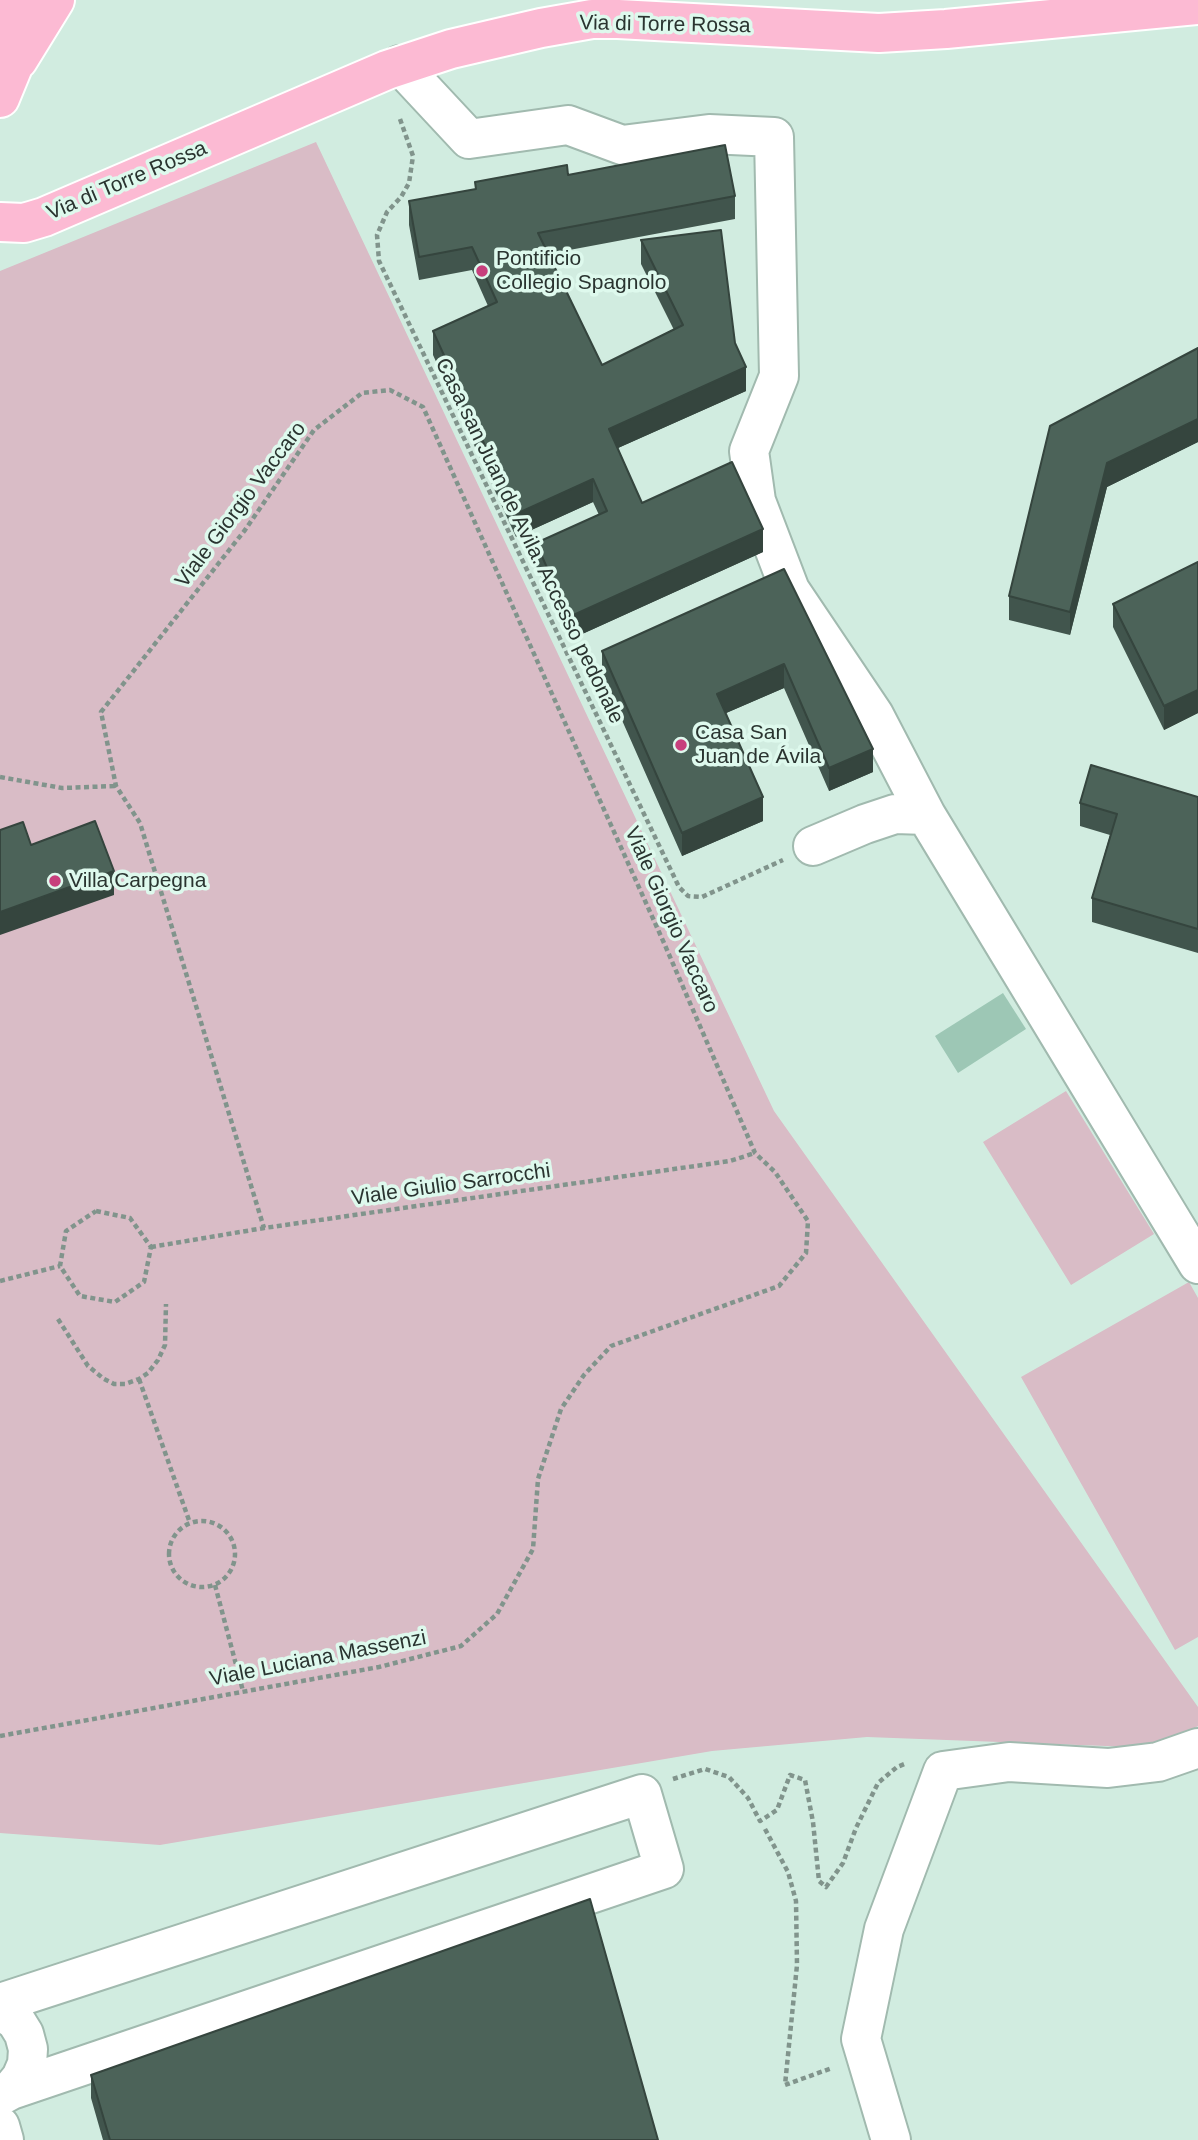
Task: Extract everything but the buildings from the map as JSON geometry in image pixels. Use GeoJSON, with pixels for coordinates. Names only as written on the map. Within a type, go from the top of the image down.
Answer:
{"type":"FeatureCollection","features":[{"type":"Feature","properties":{"kind":"main road"},"geometry":{"type":"LineString","coordinates":[[7,81],[55,0]]}},
{"type":"Feature","properties":{"kind":"main road","name":"Via di Torre Rossa"},"geometry":{"type":"LineString","coordinates":[[0,222],[24,223],[44,217],[393,67],[495,37],[592,19],[879,33],[946,29],[1186,4]]}},
{"type":"Feature","properties":{"kind":"main road"},"geometry":{"type":"LineString","coordinates":[[7,81],[18,8]]}},
{"type":"Feature","properties":{"kind":"lane"},"geometry":{"type":"LineString","coordinates":[[393,67],[470,139],[568,125],[622,145],[709,134],[774,137],[779,376],[749,451],[756,501],[790,590],[874,715],[926,815],[1198,1264]]}},
{"type":"Feature","properties":{"kind":"lane"},"geometry":{"type":"LineString","coordinates":[[813,846],[888,816],[926,815]]}},
{"type":"Feature","properties":{"kind":"lane"},"geometry":{"type":"LineString","coordinates":[[891,2140],[861,2039],[884,1929],[943,1771],[1009,1762],[1108,1768],[1157,1762],[1198,1748]]}},
{"type":"Feature","properties":{"kind":"lane"},"geometry":{"type":"LineString","coordinates":[[0,2003],[642,1794],[664,1870],[5,2093]]}},
{"type":"Feature","properties":{"kind":"lane"},"geometry":{"type":"LineString","coordinates":[[0,2010],[16,2021],[24,2034],[28,2049],[27,2064],[21,2078],[5,2093]]}},
{"type":"Feature","properties":{"kind":"lane"},"geometry":{"type":"LineString","coordinates":[[0,2126],[4,2140]]}},
{"type":"Feature","properties":{"kind":"path","name":"Casa san Juan de Avila. Accesso pedonale"},"geometry":{"type":"LineString","coordinates":[[393,67],[402,100],[400,123],[413,156],[409,183],[387,212],[377,235],[379,261],[679,887],[688,896],[702,897],[813,846]]}},
{"type":"Feature","properties":{"kind":"path","name":"Viale Giorgio Vaccaro"},"geometry":{"type":"LineString","coordinates":[[264,1228],[140,823],[116,786],[101,712],[245,530],[314,430],[362,393],[390,390],[423,407],[664,943],[755,1153]]}},
{"type":"Feature","properties":{"kind":"path"},"geometry":{"type":"LineString","coordinates":[[0,777],[62,788],[116,786]]}},
{"type":"Feature","properties":{"kind":"path","name":"Viale Giulio Sarrocchi"},"geometry":{"type":"LineString","coordinates":[[151,1247],[264,1228],[730,1161],[755,1153]]}},
{"type":"Feature","properties":{"kind":"path","name":"Viale Luciana Massenzi"},"geometry":{"type":"LineString","coordinates":[[0,1736],[379,1667],[461,1646],[497,1614],[533,1549],[538,1479],[561,1409],[584,1375],[611,1346],[779,1286],[806,1253],[808,1221],[775,1172],[755,1153]]}},
{"type":"Feature","properties":{"kind":"path"},"geometry":{"type":"LineString","coordinates":[[96,1211],[131,1218],[151,1247],[144,1282],[115,1302],[80,1296],[60,1266],[66,1231],[96,1211]]}},
{"type":"Feature","properties":{"kind":"path"},"geometry":{"type":"LineString","coordinates":[[0,1281],[60,1266]]}},
{"type":"Feature","properties":{"kind":"path"},"geometry":{"type":"LineString","coordinates":[[58,1319],[88,1366],[114,1384],[125,1384],[148,1373],[158,1360],[165,1345],[166,1304]]}},
{"type":"Feature","properties":{"kind":"path"},"geometry":{"type":"LineString","coordinates":[[139,1379],[190,1523]]}},
{"type":"Feature","properties":{"kind":"path"},"geometry":{"type":"LineString","coordinates":[[190,1523],[213,1523],[223,1528],[231,1537],[235,1548],[232,1571],[215,1586],[194,1587],[177,1576],[171,1567],[170,1546],[181,1528],[190,1523]]}},
{"type":"Feature","properties":{"kind":"path"},"geometry":{"type":"LineString","coordinates":[[215,1586],[243,1691]]}},
{"type":"Feature","properties":{"kind":"path"},"geometry":{"type":"LineString","coordinates":[[642,1794],[682,1775],[705,1769],[729,1777],[748,1798],[761,1821],[776,1811],[790,1775],[805,1780],[820,1881],[826,1887],[843,1863],[856,1828],[878,1783],[897,1767],[916,1760],[943,1771]]}},
{"type":"Feature","properties":{"kind":"path"},"geometry":{"type":"LineString","coordinates":[[765,1829],[788,1872],[796,1901],[797,1965],[785,2085],[846,2061],[861,2039]]}},
{"type":"Feature","properties":{"kind":"shaded area","name":"Villa Carpegna"},"geometry":{"type":"Polygon","coordinates":[[[316,142],[774,1111],[1198,1707],[1198,1726],[1159,1748],[867,1737],[712,1751],[160,1845],[0,1833],[0,271],[316,142]]]}},
{"type":"Feature","properties":{"kind":"shaded area"},"geometry":{"type":"Polygon","coordinates":[[[1003,993],[1026,1029],[958,1073],[935,1036],[1003,993]]]}},
{"type":"Feature","properties":{"kind":"shaded area"},"geometry":{"type":"Polygon","coordinates":[[[1066,1091],[1154,1234],[1071,1285],[983,1142],[1066,1091]]]}},
{"type":"Feature","properties":{"kind":"shaded area"},"geometry":{"type":"Polygon","coordinates":[[[1189,1282],[1198,1298],[1198,1637],[1175,1650],[1021,1377],[1189,1282]]]}},
{"type":"Feature","properties":{"kind":"place","name":"Pontificio Collegio Spagnolo"},"geometry":{"type":"Point","coordinates":[482,271]}},
{"type":"Feature","properties":{"kind":"place","name":"Casa San Juan de Ávila"},"geometry":{"type":"Point","coordinates":[681,745]}},
{"type":"Feature","properties":{"kind":"place","name":"Villa Carpegna"},"geometry":{"type":"Point","coordinates":[55,881]}}]}
